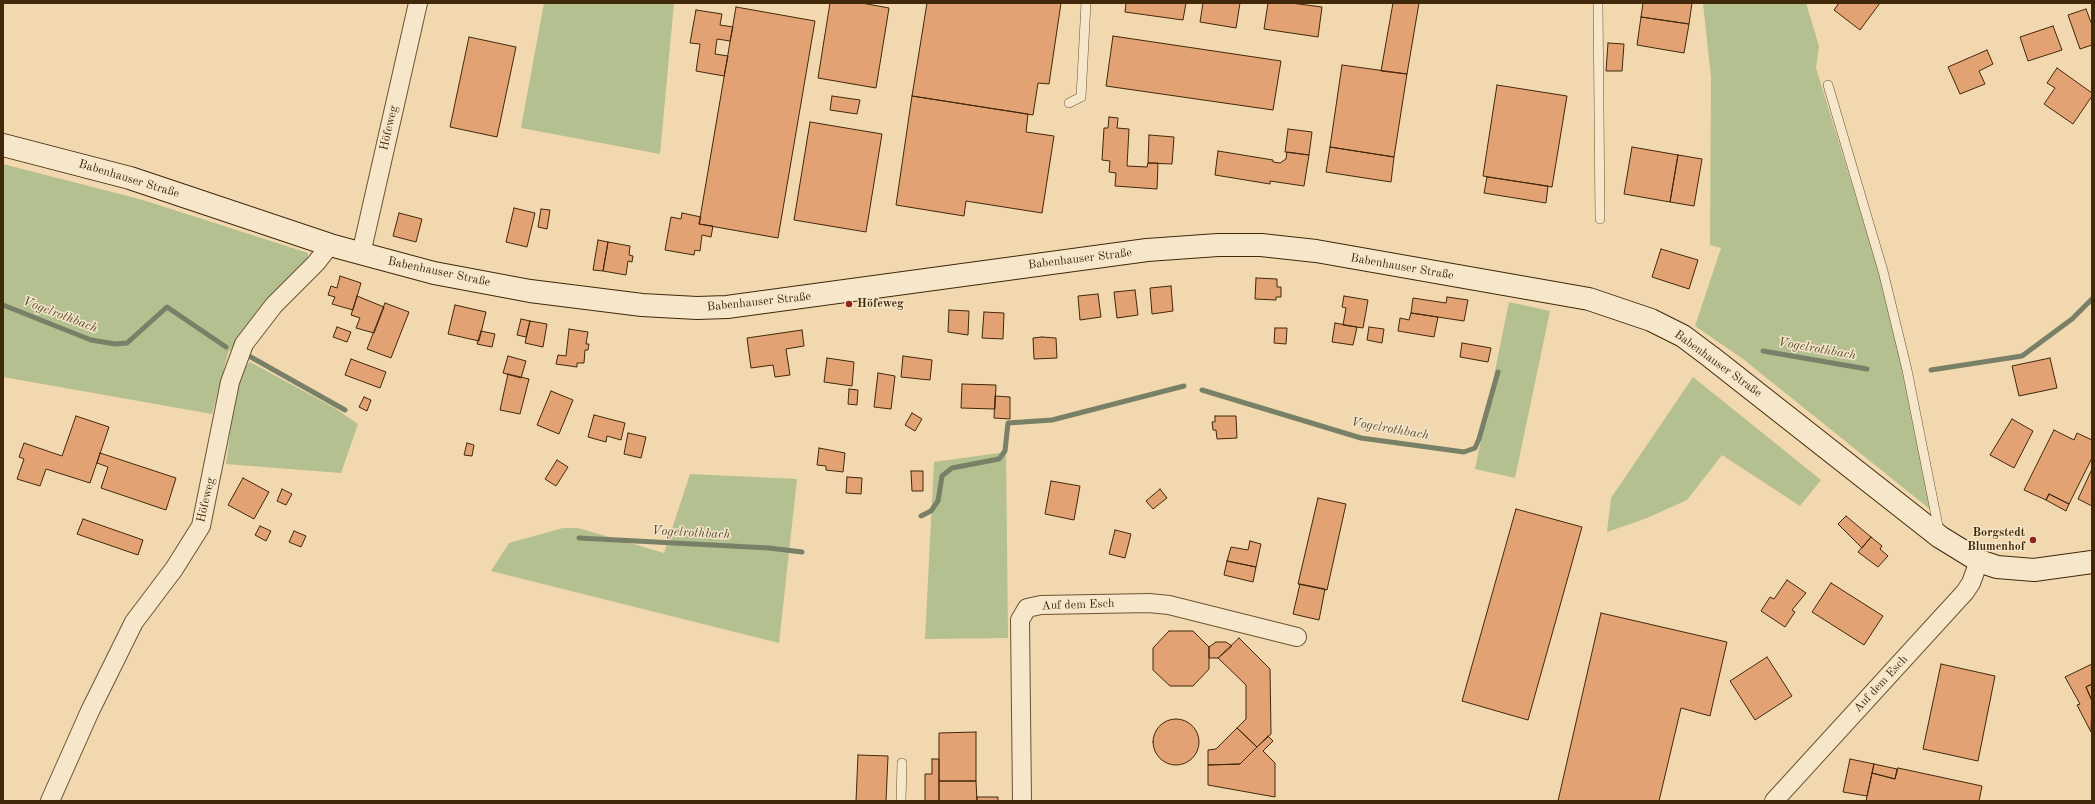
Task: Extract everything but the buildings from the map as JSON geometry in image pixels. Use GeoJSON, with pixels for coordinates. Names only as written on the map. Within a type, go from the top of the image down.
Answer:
{"type":"FeatureCollection","features":[{"type":"Feature","properties":{"kind":"main road","name":"Babenhauser Straße"},"geometry":{"type":"LineString","coordinates":[[3,145],[130,178],[330,245],[434,273],[513,288],[642,305],[697,308],[727,307],[792,300],[1147,250],[1218,245],[1261,246],[1316,252],[1589,299],[1651,320],[1683,336],[1940,537],[1979,561],[1997,567],[2034,570],[2092,562]]}},
{"type":"Feature","properties":{"kind":"street","name":"Höfeweg"},"geometry":{"type":"LineString","coordinates":[[361,254],[418,3]]}},
{"type":"Feature","properties":{"kind":"street","name":"Höfeweg"},"geometry":{"type":"LineString","coordinates":[[50,801],[90,712],[134,622],[174,568],[201,526],[230,382],[244,344],[274,305],[316,263],[330,245]]}},
{"type":"Feature","properties":{"kind":"street","name":"Auf dem Esch"},"geometry":{"type":"LineString","coordinates":[[1774,801],[1965,592],[1971,583],[1979,561]]}},
{"type":"Feature","properties":{"kind":"street","name":"Auf dem Esch"},"geometry":{"type":"LineString","coordinates":[[1022,801],[1020,620],[1027,608],[1041,605],[1149,602],[1169,605],[1297,637]]}},
{"type":"Feature","properties":{"kind":"lane"},"geometry":{"type":"LineString","coordinates":[[1069,103],[1082,97],[1086,3]]}},
{"type":"Feature","properties":{"kind":"lane"},"geometry":{"type":"LineString","coordinates":[[1598,3],[1600,219]]}},
{"type":"Feature","properties":{"kind":"lane"},"geometry":{"type":"LineString","coordinates":[[1828,85],[1883,271],[1907,370],[1940,537]]}},
{"type":"Feature","properties":{"kind":"lane"},"geometry":{"type":"LineString","coordinates":[[901,801],[902,763]]}},
{"type":"Feature","properties":{"kind":"green space"},"geometry":{"type":"Polygon","coordinates":[[[544,3],[674,3],[660,154],[521,128],[544,3]]]}},
{"type":"Feature","properties":{"kind":"green space"},"geometry":{"type":"Polygon","coordinates":[[[1703,3],[1806,3],[1819,46],[1816,68],[1878,269],[1899,352],[1931,510],[1743,359],[1695,326],[1721,248],[1710,245],[1711,77],[1703,3]]]}},
{"type":"Feature","properties":{"kind":"green space"},"geometry":{"type":"Polygon","coordinates":[[[3,164],[143,200],[308,253],[307,263],[262,308],[228,353],[212,414],[3,377],[3,164]]]}},
{"type":"Feature","properties":{"kind":"green space"},"geometry":{"type":"Polygon","coordinates":[[[1509,302],[1550,311],[1515,478],[1475,469],[1509,302]]]}},
{"type":"Feature","properties":{"kind":"green space"},"geometry":{"type":"Polygon","coordinates":[[[250,362],[333,407],[358,424],[341,473],[226,464],[236,387],[242,370],[250,362]]]}},
{"type":"Feature","properties":{"kind":"green space"},"geometry":{"type":"Polygon","coordinates":[[[1693,377],[1821,480],[1800,506],[1722,455],[1687,500],[1647,518],[1607,532],[1611,498],[1693,377]]]}},
{"type":"Feature","properties":{"kind":"green space"},"geometry":{"type":"Polygon","coordinates":[[[1006,452],[1008,638],[925,639],[934,462],[1006,452]]]}},
{"type":"Feature","properties":{"kind":"green space"},"geometry":{"type":"Polygon","coordinates":[[[690,474],[797,479],[779,643],[491,571],[509,543],[563,528],[578,528],[664,553],[690,474]]]}},
{"type":"Feature","properties":{"kind":"waterway","name":"Vogelrothbach"},"geometry":{"type":"LineString","coordinates":[[1931,370],[2022,356],[2072,319],[2092,299]]}},
{"type":"Feature","properties":{"kind":"waterway","name":"Vogelrothbach"},"geometry":{"type":"LineString","coordinates":[[3,305],[91,340],[115,344],[127,343],[167,307],[226,347]]}},
{"type":"Feature","properties":{"kind":"waterway","name":"Vogelrothbach"},"geometry":{"type":"LineString","coordinates":[[1763,351],[1867,369]]}},
{"type":"Feature","properties":{"kind":"waterway","name":"Vogelrothbach"},"geometry":{"type":"LineString","coordinates":[[249,356],[345,410]]}},
{"type":"Feature","properties":{"kind":"waterway","name":"Vogelrothbach"},"geometry":{"type":"LineString","coordinates":[[1202,390],[1361,438],[1464,452],[1475,448],[1479,439],[1498,372]]}},
{"type":"Feature","properties":{"kind":"waterway","name":"Vogelrothbach"},"geometry":{"type":"LineString","coordinates":[[921,516],[931,511],[938,501],[942,476],[952,468],[999,459],[1005,451],[1008,423],[1052,420],[1184,386]]}},
{"type":"Feature","properties":{"kind":"waterway","name":"Vogelrothbach"},"geometry":{"type":"LineString","coordinates":[[579,538],[769,548],[802,552]]}},
{"type":"Feature","properties":{"kind":"place","name":"Höfeweg"},"geometry":{"type":"Point","coordinates":[849,304]}},
{"type":"Feature","properties":{"kind":"place","name":"Borgstedt Blumenhof"},"geometry":{"type":"Point","coordinates":[2033,540]}}]}
